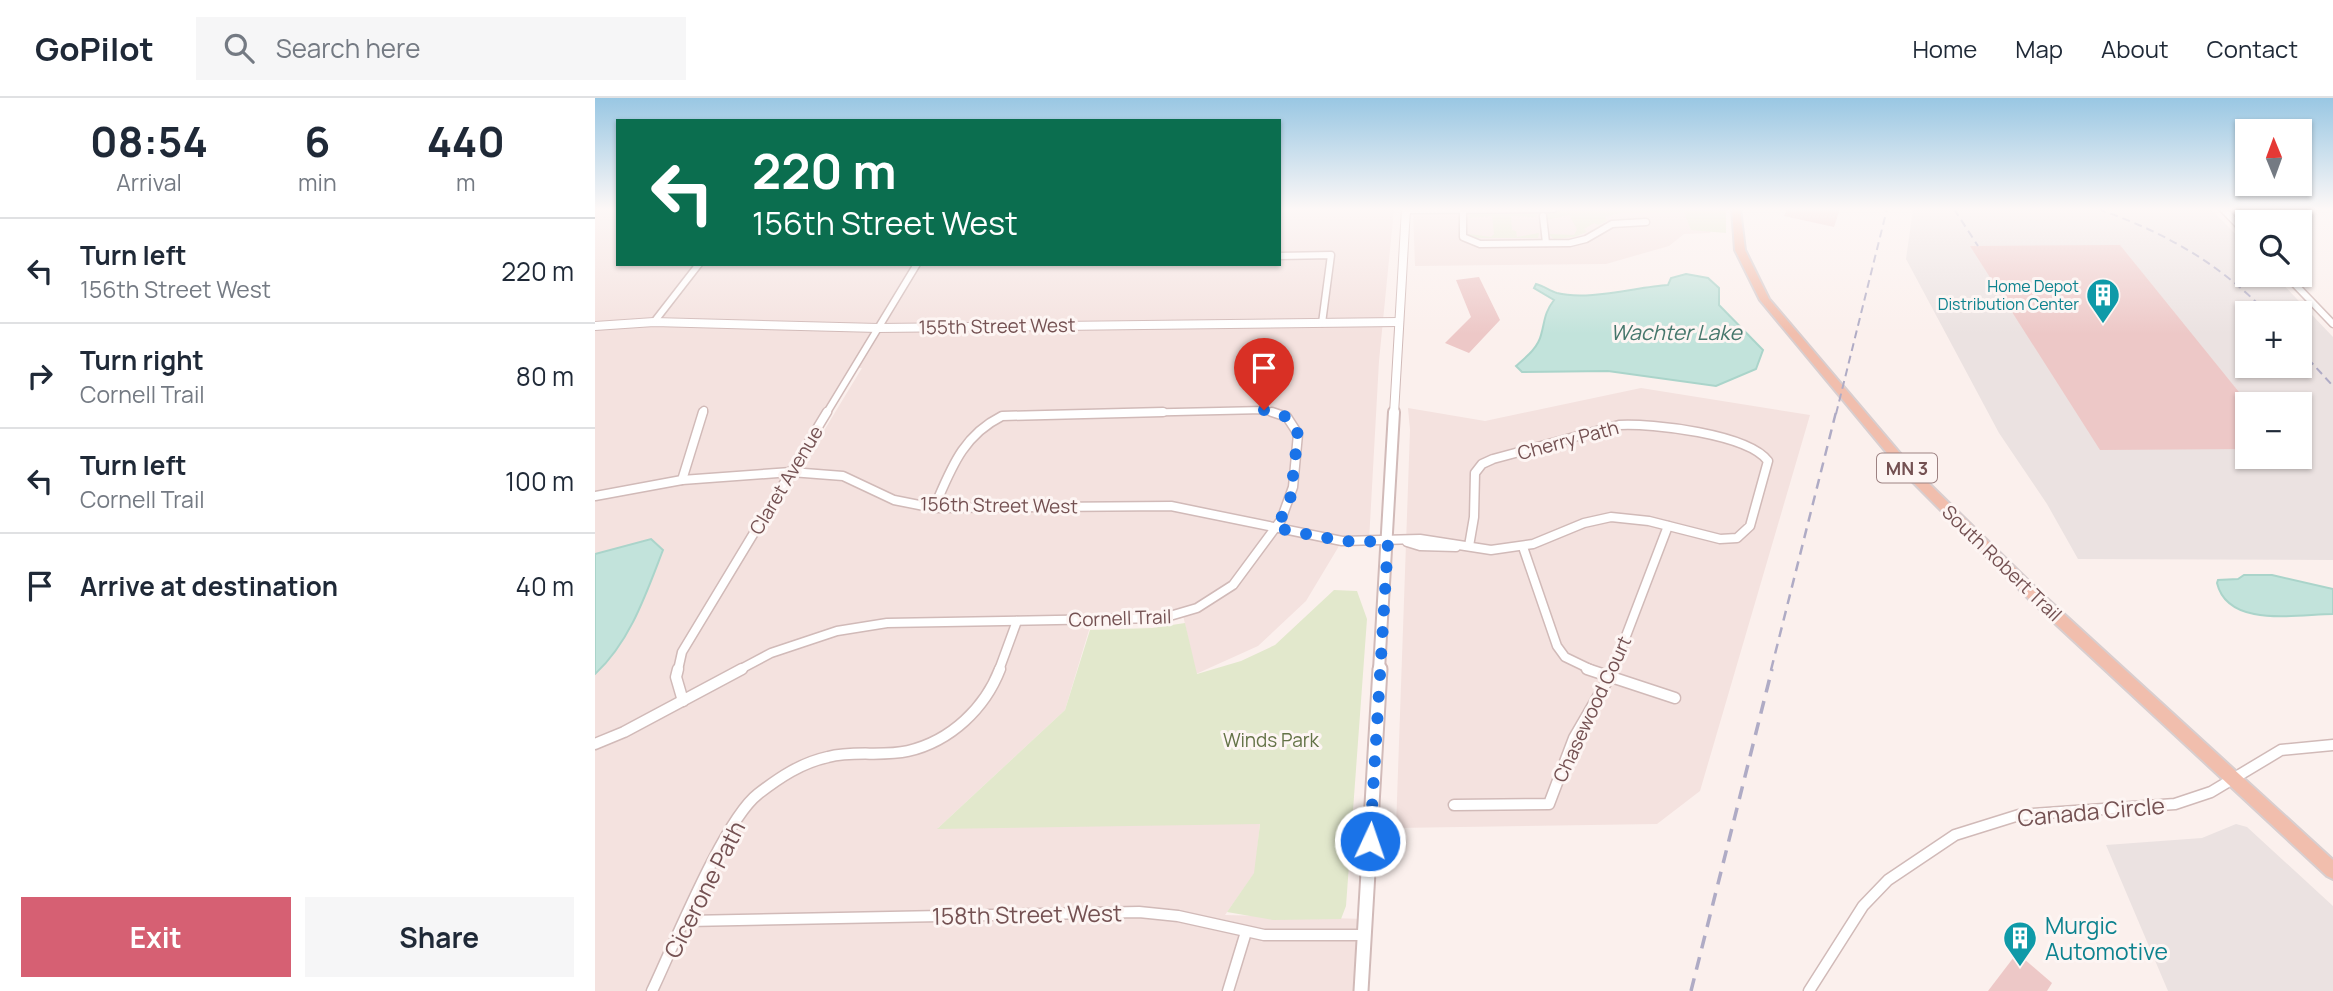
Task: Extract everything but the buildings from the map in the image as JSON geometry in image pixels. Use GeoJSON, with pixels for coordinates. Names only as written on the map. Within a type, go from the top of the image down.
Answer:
{"type":"FeatureCollection","features":[{"type":"Feature","properties":{"kind":"main road","name":"South Robert Trail"},"geometry":{"type":"LineString","coordinates":[[1740,251],[1765,300],[1893,452],[1990,553],[2333,871]]}},
{"type":"Feature","properties":{"kind":"street"},"geometry":{"type":"LineString","coordinates":[[1361,991],[1403,251]]}},
{"type":"Feature","properties":{"kind":"street"},"geometry":{"type":"LineString","coordinates":[[1281,256],[1331,255],[1322,323]]}},
{"type":"Feature","properties":{"kind":"street"},"geometry":{"type":"LineString","coordinates":[[654,322],[697,266]]}},
{"type":"Feature","properties":{"kind":"street","name":"Claret Avenue"},"geometry":{"type":"LineString","coordinates":[[684,701],[676,677],[682,652],[916,266]]}},
{"type":"Feature","properties":{"kind":"street"},"geometry":{"type":"LineString","coordinates":[[2298,287],[2333,324]]}},
{"type":"Feature","properties":{"kind":"street","name":"155th Street West"},"geometry":{"type":"LineString","coordinates":[[595,326],[654,322],[878,328],[1399,322]]}},
{"type":"Feature","properties":{"kind":"street"},"geometry":{"type":"LineString","coordinates":[[682,480],[704,410]]}},
{"type":"Feature","properties":{"kind":"street","name":"Cornell Trail"},"geometry":{"type":"LineString","coordinates":[[595,744],[684,701],[771,653],[837,631],[887,623],[1163,618],[1183,615],[1224,595],[1241,581],[1276,528],[1290,501],[1298,434],[1287,417],[1264,410],[1020,413],[1002,416],[983,424],[968,437],[935,508]]}},
{"type":"Feature","properties":{"kind":"street","name":"Cherry Path"},"geometry":{"type":"LineString","coordinates":[[1469,546],[1474,517],[1474,476],[1482,464],[1610,428],[1640,423],[1682,429],[1752,448],[1765,456],[1768,464],[1750,526],[1741,536],[1732,539]]}},
{"type":"Feature","properties":{"kind":"street","name":"156th Street West"},"geometry":{"type":"LineString","coordinates":[[595,496],[682,480],[791,472],[843,476],[894,500],[935,508],[1171,506],[1224,514],[1342,541],[1406,542],[1420,546],[1469,546],[1491,550],[1523,547],[1602,519],[1630,518],[1714,538],[1732,539]]}},
{"type":"Feature","properties":{"kind":"street","name":"Chasewood Court"},"geometry":{"type":"LineString","coordinates":[[1454,805],[1549,804],[1574,738],[1611,677],[1668,526]]}},
{"type":"Feature","properties":{"kind":"street"},"geometry":{"type":"LineString","coordinates":[[1523,547],[1561,652],[1579,666],[1675,698]]}},
{"type":"Feature","properties":{"kind":"street","name":"Cicerone Path"},"geometry":{"type":"LineString","coordinates":[[652,991],[728,834],[755,796],[796,767],[830,756],[908,751],[936,740],[960,725],[979,708],[993,687],[1017,621]]}},
{"type":"Feature","properties":{"kind":"street","name":"Canada Circle"},"geometry":{"type":"LineString","coordinates":[[1809,991],[1871,897],[1905,866],[1955,835],[2019,815],[2175,804],[2203,795],[2281,750],[2333,745]]}},
{"type":"Feature","properties":{"kind":"street","name":"158th Street West"},"geometry":{"type":"LineString","coordinates":[[687,921],[1139,912],[1178,916],[1273,936],[1364,935]]}},
{"type":"Feature","properties":{"kind":"street"},"geometry":{"type":"LineString","coordinates":[[1228,991],[1246,932]]}},
{"type":"Feature","properties":{"kind":"shaded area"},"geometry":{"type":"Polygon","coordinates":[[[595,251],[616,251],[616,266],[1281,266],[1281,251],[1390,251],[1379,361],[1369,541],[1342,541],[1306,601],[1258,646],[1196,674],[1183,615],[1092,620],[1065,710],[938,828],[1260,823],[1255,872],[1225,915],[1365,919],[1361,991],[595,991],[595,251]],[[854,368],[759,526],[766,526],[862,368],[854,368]]]}},
{"type":"Feature","properties":{"kind":"shaded area"},"geometry":{"type":"Polygon","coordinates":[[[1414,251],[1653,251],[1606,264],[1415,266],[1414,251]]]}},
{"type":"Feature","properties":{"kind":"shaded area"},"geometry":{"type":"Polygon","coordinates":[[[1907,251],[2235,251],[2235,287],[2285,287],[2299,301],[2235,301],[2235,378],[2312,378],[2312,315],[2333,337],[2333,560],[2078,559],[2047,504],[1999,433],[1906,259],[1907,251]]]}},
{"type":"Feature","properties":{"kind":"shaded area"},"geometry":{"type":"Polygon","coordinates":[[[1641,388],[1810,415],[1700,791],[1657,824],[1396,828],[1410,430],[1408,408],[1485,421],[1641,388]]]}},
{"type":"Feature","properties":{"kind":"shaded area"},"geometry":{"type":"Polygon","coordinates":[[[2236,824],[2247,827],[2333,906],[2333,991],[2168,991],[2106,845],[2202,838],[2236,824]]]}},
{"type":"Feature","properties":{"kind":"green space","name":"Winds Park"},"geometry":{"type":"Polygon","coordinates":[[[1334,590],[1357,591],[1367,619],[1346,906],[1341,919],[1273,920],[1227,912],[1254,873],[1260,824],[937,829],[1065,710],[1090,630],[1152,628],[1185,623],[1197,674],[1241,661],[1275,645],[1334,590]]]}},
{"type":"Feature","properties":{"kind":"water","name":"Wachter Lake"},"geometry":{"type":"Polygon","coordinates":[[[1686,274],[1708,278],[1719,288],[1719,305],[1763,350],[1756,369],[1716,386],[1608,371],[1522,372],[1516,366],[1537,344],[1554,300],[1534,288],[1536,284],[1557,293],[1597,295],[1668,285],[1671,278],[1686,274]]]}},
{"type":"Feature","properties":{"kind":"water"},"geometry":{"type":"Polygon","coordinates":[[[651,539],[663,550],[643,600],[618,647],[595,674],[595,554],[651,539]]]}},
{"type":"Feature","properties":{"kind":"water"},"geometry":{"type":"Polygon","coordinates":[[[2244,575],[2272,575],[2333,589],[2333,614],[2266,616],[2235,607],[2224,598],[2217,583],[2218,580],[2238,579],[2244,575]]]}},
{"type":"Feature","properties":{"kind":"railway"},"geometry":{"type":"LineString","coordinates":[[1836,414],[1877,251]]}},
{"type":"Feature","properties":{"kind":"railway"},"geometry":{"type":"LineString","coordinates":[[2188,251],[2230,279],[2255,301]]}},
{"type":"Feature","properties":{"kind":"railway"},"geometry":{"type":"LineString","coordinates":[[2312,363],[2333,386]]}},
{"type":"Feature","properties":{"kind":"railway"},"geometry":{"type":"LineString","coordinates":[[1771,670],[1836,412]]}},
{"type":"Feature","properties":{"kind":"railway"},"geometry":{"type":"LineString","coordinates":[[1691,991],[1772,669]]}},
{"type":"Feature","properties":{"kind":"place","name":"Home Depot Distribution Center"},"geometry":{"type":"Point","coordinates":[2103,325]}},
{"type":"Feature","properties":{"kind":"place","name":"Murgic Automotive"},"geometry":{"type":"Point","coordinates":[2020,968]}},
{"type":"Feature","properties":{"kind":"route"},"geometry":{"type":"LineString","coordinates":[[1264,410],[1287,417],[1295,425],[1298,434],[1290,501],[1276,528],[1342,541],[1388,542],[1370,841]]}}]}
